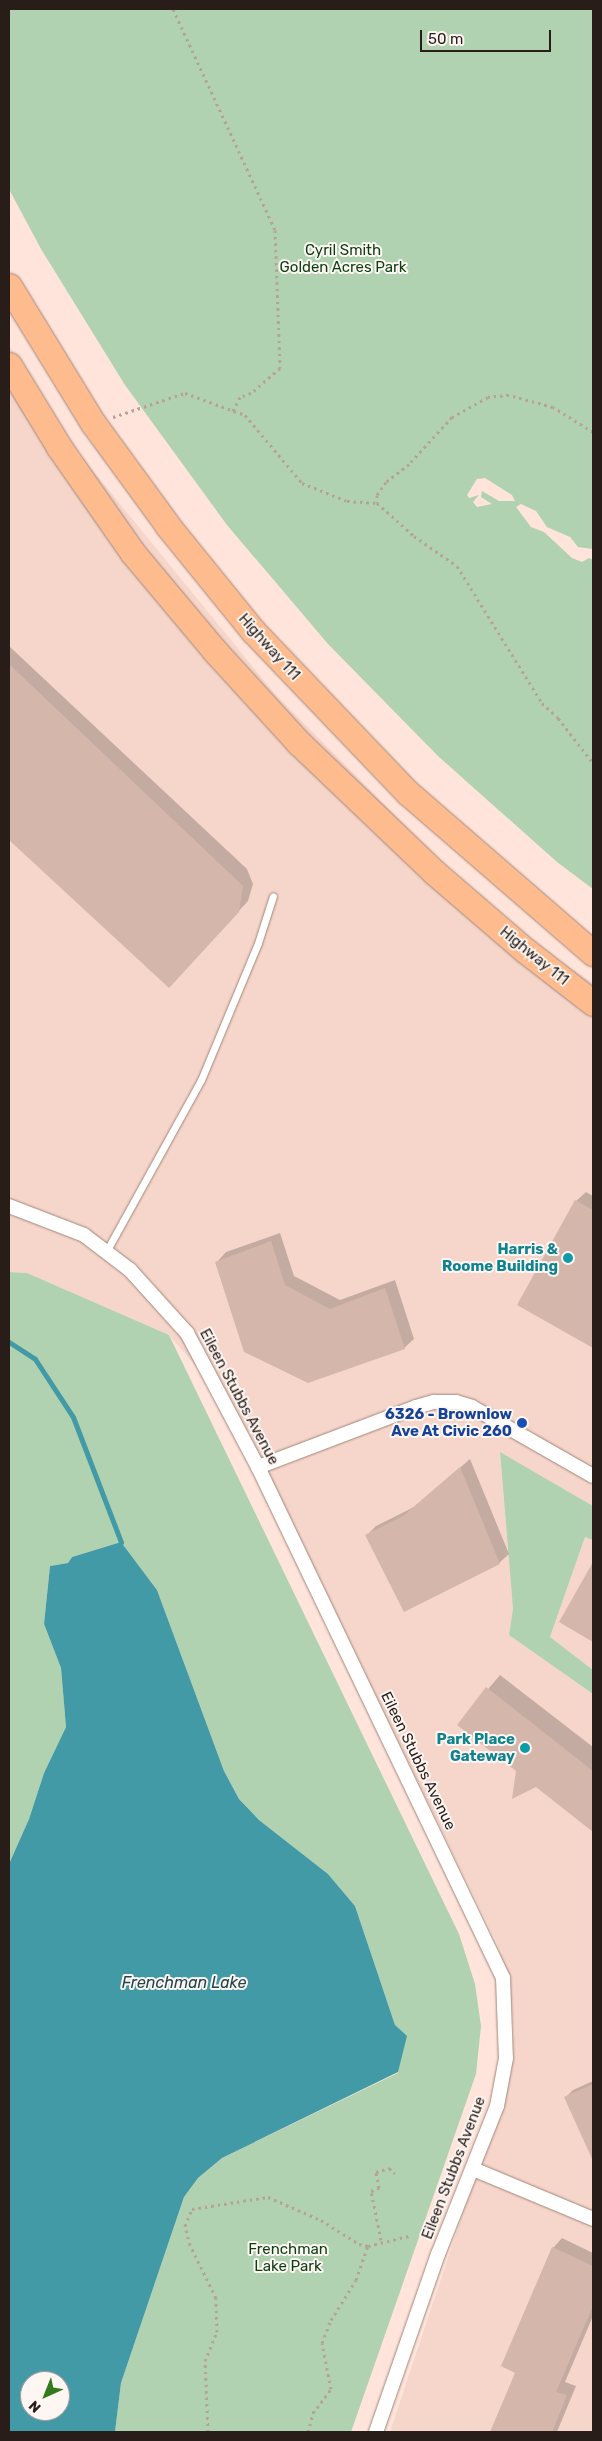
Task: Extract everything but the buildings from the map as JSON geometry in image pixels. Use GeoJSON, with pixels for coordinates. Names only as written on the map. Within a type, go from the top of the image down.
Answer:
{"type":"FeatureCollection","features":[{"type":"Feature","properties":{"kind":"highway","name":"Highway 111"},"geometry":{"type":"LineString","coordinates":[[9,286],[93,423],[168,526],[253,631],[335,719],[415,800],[593,953]]}},
{"type":"Feature","properties":{"kind":"highway","name":"Highway 111"},"geometry":{"type":"LineString","coordinates":[[9,365],[59,447],[133,553],[214,650],[299,743],[434,872],[526,951],[593,1003]]}},
{"type":"Feature","properties":{"kind":"highway"},"geometry":{"type":"LineString","coordinates":[[9,388],[59,447]]}},
{"type":"Feature","properties":{"kind":"street","name":"Eileen Stubbs Avenue"},"geometry":{"type":"LineString","coordinates":[[9,1206],[84,1235],[130,1270],[187,1333],[258,1467],[503,1978],[506,2058],[497,2106],[438,2254],[376,2432]]}},
{"type":"Feature","properties":{"kind":"street"},"geometry":{"type":"LineString","coordinates":[[258,1467],[416,1407],[434,1402],[456,1402],[472,1407],[593,1476]]}},
{"type":"Feature","properties":{"kind":"street"},"geometry":{"type":"LineString","coordinates":[[473,2170],[593,2219]]}},
{"type":"Feature","properties":{"kind":"lane"},"geometry":{"type":"LineString","coordinates":[[106,1252],[201,1080],[258,943],[273,896]]}},
{"type":"Feature","properties":{"kind":"path"},"geometry":{"type":"LineString","coordinates":[[173,9],[275,230],[280,368],[251,393],[240,396],[233,411]]}},
{"type":"Feature","properties":{"kind":"path"},"geometry":{"type":"LineString","coordinates":[[93,423],[185,393],[245,415],[302,483],[347,501],[377,504],[414,536],[457,566],[542,703],[558,718],[593,762]]}},
{"type":"Feature","properties":{"kind":"path"},"geometry":{"type":"LineString","coordinates":[[377,504],[377,495],[386,482],[409,464],[452,417],[488,397],[509,395],[553,407],[593,432]]}},
{"type":"Feature","properties":{"kind":"path"},"geometry":{"type":"LineString","coordinates":[[381,2240],[371,2191],[379,2188],[376,2172],[389,2168],[395,2174]]}},
{"type":"Feature","properties":{"kind":"path"},"geometry":{"type":"LineString","coordinates":[[208,2432],[205,2362],[217,2332],[216,2298],[190,2245],[185,2226],[192,2209],[268,2197],[296,2208],[359,2244],[368,2246],[381,2240],[409,2236]]}},
{"type":"Feature","properties":{"kind":"path"},"geometry":{"type":"LineString","coordinates":[[308,2432],[314,2413],[331,2389],[322,2343],[332,2320],[356,2280],[368,2246]]}},
{"type":"Feature","properties":{"kind":"shaded area"},"geometry":{"type":"Polygon","coordinates":[[[9,345],[49,417],[275,694],[503,924],[593,983],[593,1506],[500,1453],[513,1610],[509,1635],[593,1694],[593,2432],[390,2432],[508,2078],[514,2035],[509,1980],[496,1941],[235,1411],[169,1335],[27,1273],[9,1272],[9,345]]]}},
{"type":"Feature","properties":{"kind":"shaded area"},"geometry":{"type":"Polygon","coordinates":[[[585,1537],[593,1540],[593,1670],[550,1637],[585,1537]]]}},
{"type":"Feature","properties":{"kind":"green space","name":"Cyril Smith Golden Acres Park"},"geometry":{"type":"Polygon","coordinates":[[[9,9],[593,9],[593,549],[578,547],[570,537],[547,527],[536,511],[521,504],[516,507],[531,527],[544,532],[572,558],[582,562],[589,558],[593,560],[593,889],[557,862],[438,756],[328,644],[227,525],[125,385],[41,249],[9,189],[9,9]],[[485,478],[477,479],[467,495],[469,498],[479,495],[473,502],[477,507],[492,504],[481,497],[482,491],[499,501],[515,501],[512,495],[485,478]]]}},
{"type":"Feature","properties":{"kind":"green space","name":"Frenchman Lake Park"},"geometry":{"type":"Polygon","coordinates":[[[9,1272],[27,1273],[169,1335],[459,1934],[475,1984],[481,2026],[476,2074],[351,2432],[115,2432],[121,2383],[184,2197],[198,2178],[222,2158],[398,2073],[395,2025],[355,1906],[328,1874],[259,1820],[239,1799],[224,1771],[157,1590],[121,1542],[72,1557],[68,1563],[50,1566],[44,1624],[61,1668],[66,1727],[44,1773],[29,1819],[9,1864],[9,1272]]]}},
{"type":"Feature","properties":{"kind":"green space"},"geometry":{"type":"Polygon","coordinates":[[[500,1452],[593,1506],[593,1540],[585,1537],[550,1637],[593,1670],[593,1694],[509,1635],[513,1609],[500,1452]]]}},
{"type":"Feature","properties":{"kind":"water","name":"Frenchman Lake"},"geometry":{"type":"Polygon","coordinates":[[[121,1542],[157,1590],[224,1771],[239,1799],[259,1820],[328,1874],[355,1906],[395,2025],[407,2036],[398,2072],[222,2158],[198,2178],[184,2197],[121,2383],[115,2432],[9,2432],[9,1864],[29,1819],[44,1773],[66,1727],[61,1668],[44,1624],[50,1566],[68,1563],[72,1557],[121,1542]]]}},
{"type":"Feature","properties":{"kind":"waterway"},"geometry":{"type":"LineString","coordinates":[[9,1342],[35,1359],[73,1417],[121,1542]]}},
{"type":"Feature","properties":{"kind":"place","name":"Harris & Roome Building"},"geometry":{"type":"Point","coordinates":[568,1258]}},
{"type":"Feature","properties":{"kind":"place","name":"6326 - Brownlow Ave At Civic 260"},"geometry":{"type":"Point","coordinates":[522,1423]}},
{"type":"Feature","properties":{"kind":"place","name":"Park Place Gateway"},"geometry":{"type":"Point","coordinates":[525,1748]}}]}
